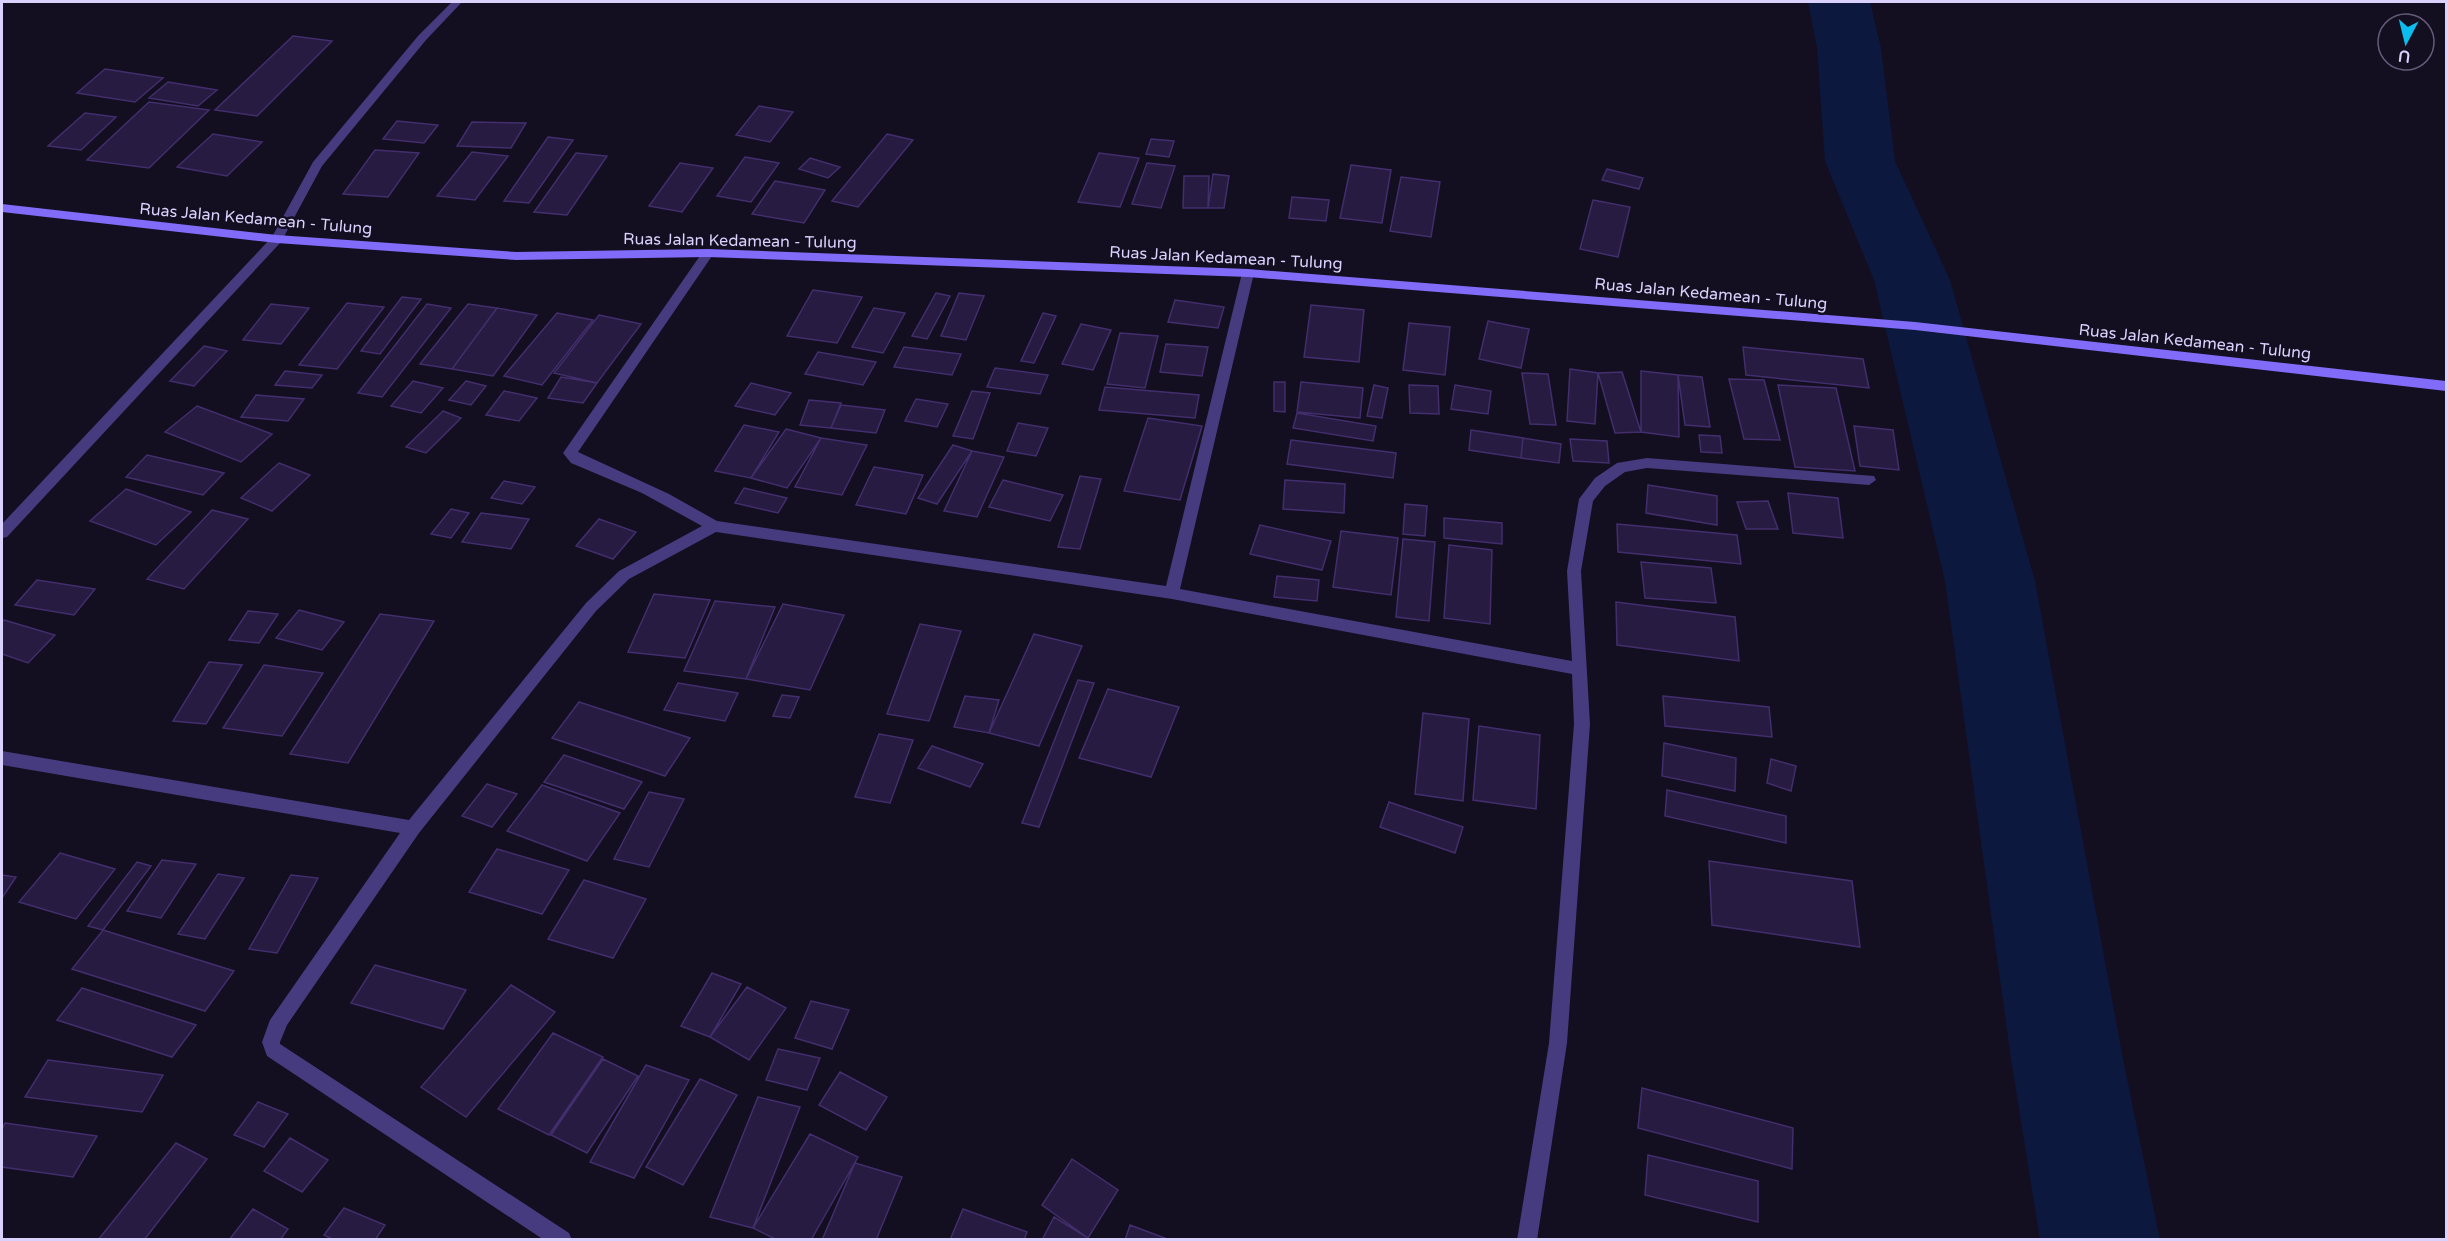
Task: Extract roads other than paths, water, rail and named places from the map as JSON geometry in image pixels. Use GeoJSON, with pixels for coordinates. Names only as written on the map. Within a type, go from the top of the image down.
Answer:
{"type":"FeatureCollection","features":[{"type":"Feature","properties":{"kind":"main road","name":"Ruas Jalan Kedamean - Tulung"},"geometry":{"type":"LineString","coordinates":[[2,208],[277,239],[516,256],[708,253],[1248,273],[1915,326],[2446,386]]}},
{"type":"Feature","properties":{"kind":"street"},"geometry":{"type":"LineString","coordinates":[[2,533],[277,239],[317,165],[422,38],[457,2]]}},
{"type":"Feature","properties":{"kind":"street"},"geometry":{"type":"LineString","coordinates":[[708,253],[570,453],[576,459],[677,504],[714,526],[1172,593],[1580,669]]}},
{"type":"Feature","properties":{"kind":"street"},"geometry":{"type":"LineString","coordinates":[[1172,593],[1248,273]]}},
{"type":"Feature","properties":{"kind":"street"},"geometry":{"type":"LineString","coordinates":[[1527,1239],[1558,1042],[1582,723],[1574,571],[1580,522],[1586,499],[1600,482],[1622,467],[1647,463],[1869,480]]}},
{"type":"Feature","properties":{"kind":"street"},"geometry":{"type":"LineString","coordinates":[[562,1239],[273,1050],[270,1038],[298,993],[413,828],[591,607],[624,575],[714,526]]}},
{"type":"Feature","properties":{"kind":"street"},"geometry":{"type":"LineString","coordinates":[[2,758],[413,828]]}},
{"type":"Feature","properties":{"kind":"waterway"},"geometry":{"type":"LineString","coordinates":[[1839,2],[1849,48],[1860,161],[1912,280],[1990,581],[2067,1059],[2100,1240]]}}]}
